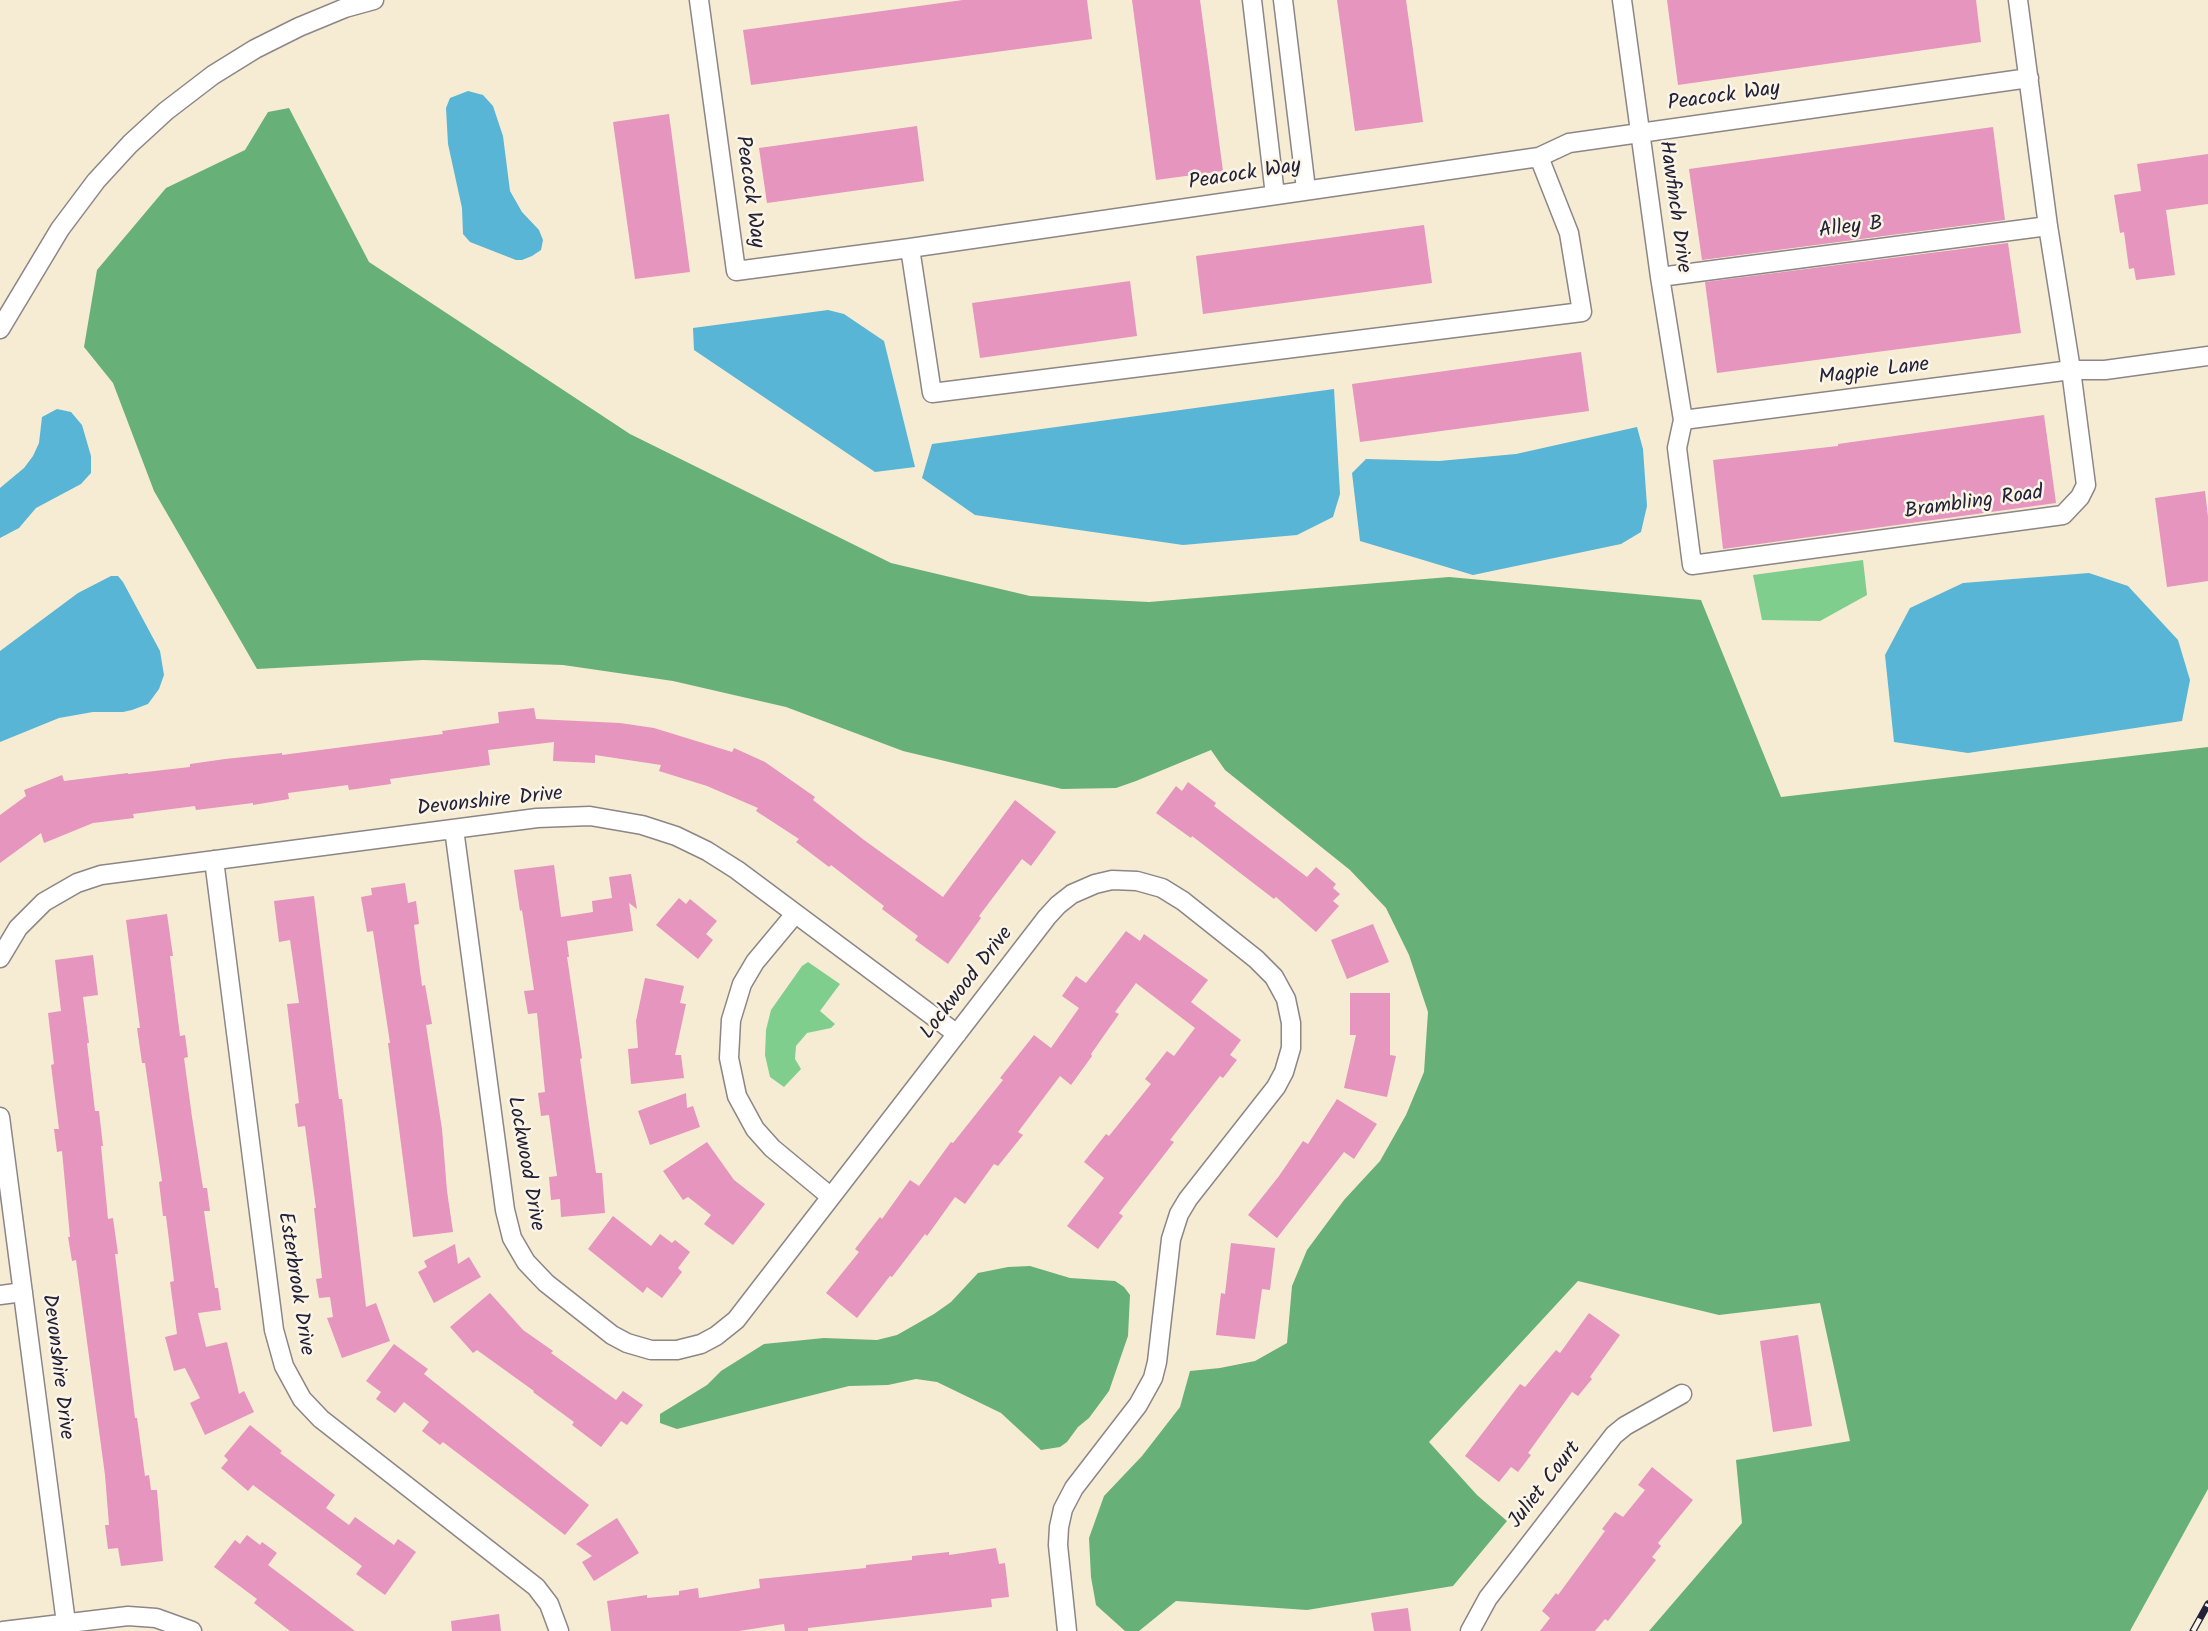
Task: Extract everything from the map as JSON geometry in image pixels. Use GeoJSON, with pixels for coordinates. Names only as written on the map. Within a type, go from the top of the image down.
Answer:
{"type":"FeatureCollection","features":[{"type":"Feature","properties":{"kind":"street"},"geometry":{"type":"LineString","coordinates":[[0,329],[60,229],[96,181],[130,144],[166,111],[213,75],[255,49],[345,8],[374,0]]}},
{"type":"Feature","properties":{"kind":"street","name":"Peacock Way"},"geometry":{"type":"LineString","coordinates":[[699,0],[736,271],[1539,157],[1569,143],[2029,78]]}},
{"type":"Feature","properties":{"kind":"street"},"geometry":{"type":"LineString","coordinates":[[1252,0],[1275,195]]}},
{"type":"Feature","properties":{"kind":"street"},"geometry":{"type":"LineString","coordinates":[[1283,0],[1306,189]]}},
{"type":"Feature","properties":{"kind":"street","name":"Hawfinch Drive"},"geometry":{"type":"LineString","coordinates":[[1622,0],[1660,277],[1683,420]]}},
{"type":"Feature","properties":{"kind":"street","name":"Brambling Road"},"geometry":{"type":"LineString","coordinates":[[1683,420],[1677,448],[1692,565],[2063,515],[2080,497],[2086,485],[2018,0]]}},
{"type":"Feature","properties":{"kind":"street"},"geometry":{"type":"LineString","coordinates":[[910,248],[932,393],[1582,312],[1569,232],[1539,157]]}},
{"type":"Feature","properties":{"kind":"street","name":"Alley B"},"geometry":{"type":"LineString","coordinates":[[1660,277],[2048,226]]}},
{"type":"Feature","properties":{"kind":"street","name":"Magpie Lane"},"geometry":{"type":"LineString","coordinates":[[1683,420],[2071,370],[2105,370],[2208,356]]}},
{"type":"Feature","properties":{"kind":"street","name":"Devonshire Drive"},"geometry":{"type":"LineString","coordinates":[[0,958],[18,928],[35,909],[55,894],[77,883],[113,873],[454,829],[573,816],[608,818],[642,825],[676,836],[707,851],[957,1034]]}},
{"type":"Feature","properties":{"kind":"street","name":"Lockwood Drive"},"geometry":{"type":"LineString","coordinates":[[454,829],[506,1217],[518,1251],[540,1278],[605,1330],[627,1343],[651,1350],[685,1349],[716,1336],[736,1320],[1059,905],[1087,887],[1103,882],[1137,880],[1162,888],[1192,908],[1268,971],[1282,991],[1290,1015],[1291,1048],[1280,1080],[1188,1199],[1176,1222],[1171,1244],[1157,1362],[1148,1391],[1074,1488],[1064,1509],[1059,1527],[1058,1545],[1067,1631]]}},
{"type":"Feature","properties":{"kind":"street","name":"Esterbrook Drive"},"geometry":{"type":"LineString","coordinates":[[214,860],[274,1330],[288,1375],[302,1399],[321,1419],[536,1587],[549,1604],[559,1631]]}},
{"type":"Feature","properties":{"kind":"street"},"geometry":{"type":"LineString","coordinates":[[795,914],[755,962],[737,996],[729,1033],[731,1071],[742,1107],[763,1139],[831,1197]]}},
{"type":"Feature","properties":{"kind":"street","name":"Devonshire Drive"},"geometry":{"type":"LineString","coordinates":[[0,1117],[66,1623]]}},
{"type":"Feature","properties":{"kind":"street"},"geometry":{"type":"LineString","coordinates":[[0,1295],[23,1292]]}},
{"type":"Feature","properties":{"kind":"street","name":"Juliet Court"},"geometry":{"type":"LineString","coordinates":[[1470,1631],[1488,1598],[1614,1436],[1627,1424],[1682,1394]]}},
{"type":"Feature","properties":{"kind":"street"},"geometry":{"type":"LineString","coordinates":[[3,1631],[109,1617],[137,1616],[165,1621],[192,1631]]}},
{"type":"Feature","properties":{"kind":"green space"},"geometry":{"type":"Polygon","coordinates":[[[289,108],[369,262],[630,434],[891,563],[1030,596],[1149,602],[1449,577],[1701,600],[1781,797],[2208,747],[2208,1489],[2130,1631],[1649,1631],[1742,1523],[1736,1460],[1850,1441],[1820,1303],[1719,1315],[1578,1281],[1429,1442],[1477,1495],[1507,1521],[1453,1586],[1307,1610],[1176,1601],[1139,1631],[1125,1631],[1096,1605],[1091,1577],[1089,1538],[1104,1496],[1142,1456],[1180,1407],[1190,1371],[1255,1361],[1287,1343],[1292,1286],[1307,1250],[1344,1200],[1380,1161],[1406,1115],[1424,1072],[1428,1012],[1409,955],[1386,908],[1350,870],[1225,770],[1211,750],[1116,788],[1062,789],[903,751],[786,707],[673,681],[563,665],[423,660],[257,669],[154,491],[113,383],[84,347],[97,270],[166,188],[245,150],[268,112],[289,108]]]}},
{"type":"Feature","properties":{"kind":"green space"},"geometry":{"type":"Polygon","coordinates":[[[1863,560],[1867,595],[1820,621],[1762,620],[1753,575],[1863,560]]]}},
{"type":"Feature","properties":{"kind":"green space"},"geometry":{"type":"Polygon","coordinates":[[[808,962],[840,984],[820,1011],[835,1024],[831,1028],[807,1033],[796,1046],[795,1059],[801,1069],[784,1087],[770,1077],[765,1055],[766,1030],[771,1010],[802,966],[808,962]]]}},
{"type":"Feature","properties":{"kind":"green space"},"geometry":{"type":"Polygon","coordinates":[[[1030,1266],[1070,1278],[1115,1281],[1130,1295],[1128,1336],[1109,1391],[1089,1418],[1060,1447],[1041,1450],[1001,1413],[937,1382],[916,1379],[888,1385],[849,1386],[677,1429],[660,1423],[660,1414],[707,1385],[721,1371],[764,1344],[824,1338],[877,1340],[897,1335],[951,1302],[978,1273],[1008,1267],[1030,1266]]]}},
{"type":"Feature","properties":{"kind":"water"},"geometry":{"type":"Polygon","coordinates":[[[468,91],[483,95],[493,106],[503,136],[510,191],[522,212],[539,230],[543,240],[541,250],[522,260],[516,260],[470,242],[463,234],[462,208],[448,144],[446,108],[450,98],[468,91]]]}},
{"type":"Feature","properties":{"kind":"water"},"geometry":{"type":"Polygon","coordinates":[[[828,310],[844,314],[884,341],[915,467],[875,472],[694,350],[693,328],[828,310]]]}},
{"type":"Feature","properties":{"kind":"water"},"geometry":{"type":"Polygon","coordinates":[[[1334,389],[1340,494],[1333,517],[1297,535],[1183,545],[975,515],[922,478],[932,444],[1334,389]]]}},
{"type":"Feature","properties":{"kind":"water"},"geometry":{"type":"Polygon","coordinates":[[[57,409],[71,412],[82,425],[91,456],[91,473],[81,484],[36,508],[19,528],[0,538],[0,488],[24,468],[33,456],[39,443],[42,417],[57,409]]]}},
{"type":"Feature","properties":{"kind":"water"},"geometry":{"type":"Polygon","coordinates":[[[1637,427],[1643,449],[1647,506],[1641,532],[1621,544],[1473,575],[1360,541],[1352,473],[1366,459],[1439,461],[1516,454],[1637,427]]]}},
{"type":"Feature","properties":{"kind":"water"},"geometry":{"type":"Polygon","coordinates":[[[2089,573],[2128,586],[2178,640],[2190,680],[2182,721],[1968,753],[1894,742],[1885,655],[1910,608],[1963,583],[2089,573]]]}},
{"type":"Feature","properties":{"kind":"water"},"geometry":{"type":"Polygon","coordinates":[[[111,576],[118,576],[123,582],[160,651],[164,675],[159,689],[148,704],[132,710],[93,712],[59,718],[0,742],[0,651],[78,593],[111,576]]]}},
{"type":"Feature","properties":{"kind":"building"},"geometry":{"type":"Polygon","coordinates":[[[963,0],[1087,0],[1092,39],[751,85],[743,30],[963,0]]]}},
{"type":"Feature","properties":{"kind":"building"},"geometry":{"type":"Polygon","coordinates":[[[1132,0],[1200,0],[1223,171],[1156,180],[1132,0]]]}},
{"type":"Feature","properties":{"kind":"building"},"geometry":{"type":"Polygon","coordinates":[[[1337,0],[1406,0],[1423,122],[1355,131],[1337,0]]]}},
{"type":"Feature","properties":{"kind":"building"},"geometry":{"type":"Polygon","coordinates":[[[1667,0],[1976,0],[1981,42],[1678,85],[1667,0]]]}},
{"type":"Feature","properties":{"kind":"building"},"geometry":{"type":"Polygon","coordinates":[[[669,114],[690,272],[635,279],[613,122],[669,114]]]}},
{"type":"Feature","properties":{"kind":"building"},"geometry":{"type":"Polygon","coordinates":[[[917,126],[924,181],[767,203],[759,148],[917,126]]]}},
{"type":"Feature","properties":{"kind":"building"},"geometry":{"type":"Polygon","coordinates":[[[1993,127],[2005,220],[1702,260],[1689,169],[1993,127]]]}},
{"type":"Feature","properties":{"kind":"building"},"geometry":{"type":"Polygon","coordinates":[[[2208,154],[2208,204],[2166,210],[2175,275],[2136,280],[2134,268],[2129,269],[2124,232],[2120,233],[2114,195],[2141,191],[2137,164],[2208,154]]]}},
{"type":"Feature","properties":{"kind":"building"},"geometry":{"type":"Polygon","coordinates":[[[1424,225],[1432,283],[1203,314],[1196,256],[1424,225]]]}},
{"type":"Feature","properties":{"kind":"building"},"geometry":{"type":"Polygon","coordinates":[[[2008,243],[2021,333],[1717,373],[1705,282],[2008,243]]]}},
{"type":"Feature","properties":{"kind":"building"},"geometry":{"type":"Polygon","coordinates":[[[1130,281],[1137,336],[980,358],[972,303],[1130,281]]]}},
{"type":"Feature","properties":{"kind":"building"},"geometry":{"type":"Polygon","coordinates":[[[1581,352],[1589,411],[1360,442],[1352,384],[1581,352]]]}},
{"type":"Feature","properties":{"kind":"building"},"geometry":{"type":"Polygon","coordinates":[[[2044,415],[2056,503],[1723,549],[1713,460],[1838,446],[1838,444],[2044,415]]]}},
{"type":"Feature","properties":{"kind":"building"},"geometry":{"type":"Polygon","coordinates":[[[2205,491],[2208,517],[2208,581],[2167,587],[2155,498],[2205,491]]]}},
{"type":"Feature","properties":{"kind":"building"},"geometry":{"type":"Polygon","coordinates":[[[534,708],[536,719],[620,723],[654,728],[732,752],[734,748],[765,762],[815,797],[813,800],[864,840],[943,897],[1015,800],[1056,832],[1031,866],[1022,859],[979,916],[981,918],[948,964],[915,940],[918,936],[882,909],[884,906],[831,865],[829,867],[796,842],[799,839],[756,811],[758,808],[707,786],[659,771],[661,765],[595,755],[595,763],[553,761],[554,742],[488,750],[490,765],[390,779],[391,784],[349,790],[348,785],[288,793],[289,799],[253,805],[253,803],[196,810],[195,806],[133,814],[134,818],[93,823],[44,843],[41,833],[0,863],[0,815],[26,796],[24,790],[62,775],[64,781],[190,767],[190,764],[225,759],[282,753],[282,755],[443,734],[442,731],[499,723],[498,712],[534,708]]]}},
{"type":"Feature","properties":{"kind":"building"},"geometry":{"type":"Polygon","coordinates":[[[1188,782],[1216,803],[1214,806],[1307,877],[1316,867],[1336,884],[1333,888],[1340,894],[1333,901],[1339,906],[1316,932],[1276,897],[1274,899],[1192,836],[1191,838],[1156,813],[1176,786],[1182,791],[1188,782]]]}},
{"type":"Feature","properties":{"kind":"building"},"geometry":{"type":"Polygon","coordinates":[[[554,865],[561,917],[593,912],[592,901],[612,898],[609,877],[631,874],[637,909],[629,903],[633,931],[567,941],[569,957],[567,957],[582,1058],[580,1059],[596,1173],[602,1173],[605,1213],[561,1217],[560,1199],[551,1200],[549,1177],[557,1176],[549,1115],[541,1116],[538,1093],[545,1092],[537,1013],[528,1014],[524,991],[534,990],[514,870],[554,865]]]}},
{"type":"Feature","properties":{"kind":"building"},"geometry":{"type":"Polygon","coordinates":[[[405,883],[408,903],[416,901],[419,924],[414,925],[422,986],[425,985],[432,1024],[426,1025],[442,1129],[453,1232],[413,1237],[388,1043],[390,1043],[373,931],[367,932],[361,897],[372,895],[371,888],[405,883]]]}},
{"type":"Feature","properties":{"kind":"building"},"geometry":{"type":"Polygon","coordinates":[[[314,896],[339,1099],[342,1099],[366,1307],[376,1303],[390,1341],[342,1358],[327,1318],[333,1317],[330,1297],[319,1298],[316,1279],[322,1278],[314,1208],[316,1208],[305,1126],[298,1127],[295,1104],[299,1103],[287,1004],[299,1003],[290,940],[279,942],[274,901],[314,896]]]}},
{"type":"Feature","properties":{"kind":"building"},"geometry":{"type":"Polygon","coordinates":[[[679,898],[686,904],[690,899],[717,921],[706,934],[713,940],[698,959],[656,925],[679,898]]]}},
{"type":"Feature","properties":{"kind":"building"},"geometry":{"type":"Polygon","coordinates":[[[167,914],[180,1036],[185,1035],[188,1057],[184,1058],[192,1117],[203,1188],[207,1188],[210,1211],[204,1211],[215,1288],[218,1288],[221,1310],[198,1313],[206,1347],[227,1342],[239,1394],[244,1391],[254,1412],[205,1435],[190,1403],[200,1398],[185,1368],[174,1371],[165,1337],[177,1334],[170,1282],[174,1281],[166,1216],[163,1216],[159,1182],[162,1181],[145,1063],[142,1063],[137,1028],[140,1028],[126,920],[167,914]]]}},
{"type":"Feature","properties":{"kind":"building"},"geometry":{"type":"Polygon","coordinates":[[[1373,924],[1389,962],[1347,979],[1331,940],[1373,924]]]}},
{"type":"Feature","properties":{"kind":"building"},"geometry":{"type":"Polygon","coordinates":[[[1126,931],[1140,941],[1144,934],[1208,980],[1191,1002],[1241,1040],[1230,1055],[1237,1060],[1223,1078],[1220,1076],[1170,1140],[1174,1142],[1119,1213],[1123,1216],[1098,1249],[1067,1226],[1104,1178],[1084,1162],[1106,1134],[1109,1136],[1151,1084],[1145,1079],[1167,1051],[1174,1056],[1195,1028],[1136,983],[1115,1012],[1119,1014],[1071,1085],[1060,1076],[1018,1132],[1023,1135],[998,1166],[994,1164],[965,1204],[955,1197],[927,1236],[925,1234],[857,1318],[826,1293],[859,1252],[855,1249],[880,1217],[882,1219],[910,1180],[919,1186],[951,1142],[953,1143],[1003,1080],[1000,1078],[1034,1035],[1051,1048],[1079,1008],[1062,996],[1076,976],[1086,983],[1126,931]]]}},
{"type":"Feature","properties":{"kind":"building"},"geometry":{"type":"Polygon","coordinates":[[[93,955],[98,995],[83,997],[89,1043],[87,1043],[95,1111],[99,1111],[108,1219],[113,1218],[118,1254],[115,1254],[135,1418],[137,1418],[145,1476],[149,1475],[151,1490],[157,1490],[163,1561],[121,1566],[118,1548],[108,1549],[105,1525],[109,1525],[105,1475],[76,1260],[72,1261],[68,1237],[70,1237],[62,1151],[57,1152],[54,1129],[59,1129],[51,1065],[54,1064],[48,1013],[61,1011],[55,960],[93,955]]]}},
{"type":"Feature","properties":{"kind":"building"},"geometry":{"type":"Polygon","coordinates":[[[645,978],[684,986],[680,1003],[686,1004],[675,1055],[681,1055],[684,1078],[631,1084],[628,1049],[638,1048],[636,1021],[645,978]]]}},
{"type":"Feature","properties":{"kind":"building"},"geometry":{"type":"Polygon","coordinates":[[[1350,993],[1390,993],[1390,1055],[1396,1056],[1387,1097],[1344,1088],[1356,1035],[1350,1035],[1350,993]]]}},
{"type":"Feature","properties":{"kind":"building"},"geometry":{"type":"Polygon","coordinates":[[[686,1093],[687,1108],[693,1106],[700,1127],[650,1145],[638,1111],[686,1093]]]}},
{"type":"Feature","properties":{"kind":"building"},"geometry":{"type":"Polygon","coordinates":[[[1337,1099],[1377,1124],[1354,1159],[1344,1152],[1277,1238],[1248,1215],[1303,1141],[1308,1144],[1337,1099]]]}},
{"type":"Feature","properties":{"kind":"building"},"geometry":{"type":"Polygon","coordinates":[[[707,1142],[734,1180],[765,1204],[733,1245],[704,1224],[711,1215],[688,1197],[683,1200],[663,1171],[707,1142]]]}},
{"type":"Feature","properties":{"kind":"building"},"geometry":{"type":"Polygon","coordinates":[[[613,1216],[651,1246],[660,1234],[672,1243],[675,1240],[690,1252],[678,1268],[682,1272],[662,1298],[647,1287],[643,1293],[588,1249],[613,1216]]]}},
{"type":"Feature","properties":{"kind":"building"},"geometry":{"type":"Polygon","coordinates":[[[1231,1243],[1275,1248],[1270,1290],[1262,1289],[1255,1339],[1216,1335],[1221,1293],[1225,1294],[1231,1243]]]}},
{"type":"Feature","properties":{"kind":"building"},"geometry":{"type":"Polygon","coordinates":[[[455,1244],[458,1264],[469,1257],[481,1277],[434,1303],[418,1272],[427,1267],[424,1261],[455,1244]]]}},
{"type":"Feature","properties":{"kind":"building"},"geometry":{"type":"Polygon","coordinates":[[[490,1293],[523,1330],[553,1351],[551,1353],[616,1400],[623,1391],[643,1405],[627,1425],[621,1421],[601,1447],[572,1425],[574,1422],[534,1391],[477,1350],[473,1353],[450,1327],[490,1293]]]}},
{"type":"Feature","properties":{"kind":"building"},"geometry":{"type":"Polygon","coordinates":[[[1589,1313],[1620,1335],[1590,1377],[1592,1379],[1578,1396],[1572,1392],[1528,1453],[1531,1455],[1518,1472],[1511,1467],[1499,1482],[1465,1456],[1520,1384],[1525,1387],[1556,1350],[1560,1353],[1589,1313]]]}},
{"type":"Feature","properties":{"kind":"building"},"geometry":{"type":"Polygon","coordinates":[[[1798,1335],[1812,1426],[1773,1432],[1760,1341],[1798,1335]]]}},
{"type":"Feature","properties":{"kind":"building"},"geometry":{"type":"Polygon","coordinates":[[[394,1344],[428,1369],[424,1374],[589,1505],[565,1535],[443,1442],[440,1445],[422,1431],[429,1422],[404,1402],[395,1413],[376,1399],[381,1392],[366,1381],[394,1344]]]}},
{"type":"Feature","properties":{"kind":"building"},"geometry":{"type":"Polygon","coordinates":[[[250,1425],[282,1451],[280,1453],[335,1495],[326,1508],[349,1525],[355,1517],[394,1545],[398,1539],[416,1552],[385,1595],[356,1574],[362,1566],[253,1485],[248,1491],[221,1468],[228,1460],[224,1456],[250,1425]]]}},
{"type":"Feature","properties":{"kind":"building"},"geometry":{"type":"Polygon","coordinates":[[[1652,1467],[1693,1500],[1658,1543],[1661,1546],[1652,1557],[1656,1560],[1608,1621],[1605,1619],[1595,1631],[1540,1631],[1550,1618],[1542,1611],[1556,1593],[1558,1595],[1605,1531],[1602,1529],[1615,1512],[1623,1517],[1645,1490],[1638,1485],[1652,1467]]]}},
{"type":"Feature","properties":{"kind":"building"},"geometry":{"type":"Polygon","coordinates":[[[617,1518],[639,1553],[594,1581],[582,1562],[592,1556],[576,1544],[617,1518]]]}},
{"type":"Feature","properties":{"kind":"building"},"geometry":{"type":"Polygon","coordinates":[[[247,1535],[260,1545],[262,1542],[277,1553],[268,1565],[355,1631],[290,1631],[254,1603],[257,1599],[214,1567],[235,1540],[240,1544],[247,1535]]]}},
{"type":"Feature","properties":{"kind":"building"},"geometry":{"type":"Polygon","coordinates":[[[996,1548],[999,1564],[1005,1563],[1009,1597],[991,1599],[992,1607],[808,1628],[808,1631],[785,1631],[784,1624],[739,1631],[611,1631],[607,1601],[647,1595],[647,1598],[679,1595],[679,1591],[698,1588],[699,1598],[760,1588],[759,1579],[866,1568],[866,1565],[912,1560],[912,1556],[949,1552],[949,1555],[996,1548]]]}},
{"type":"Feature","properties":{"kind":"building"},"geometry":{"type":"Polygon","coordinates":[[[1408,1608],[1411,1631],[1374,1631],[1371,1613],[1408,1608]]]}},
{"type":"Feature","properties":{"kind":"building"},"geometry":{"type":"Polygon","coordinates":[[[499,1614],[501,1631],[452,1631],[451,1621],[499,1614]]]}},
{"type":"Feature","properties":{"kind":"railway"},"geometry":{"type":"LineString","coordinates":[[2193,1631],[2208,1604]]}}]}
